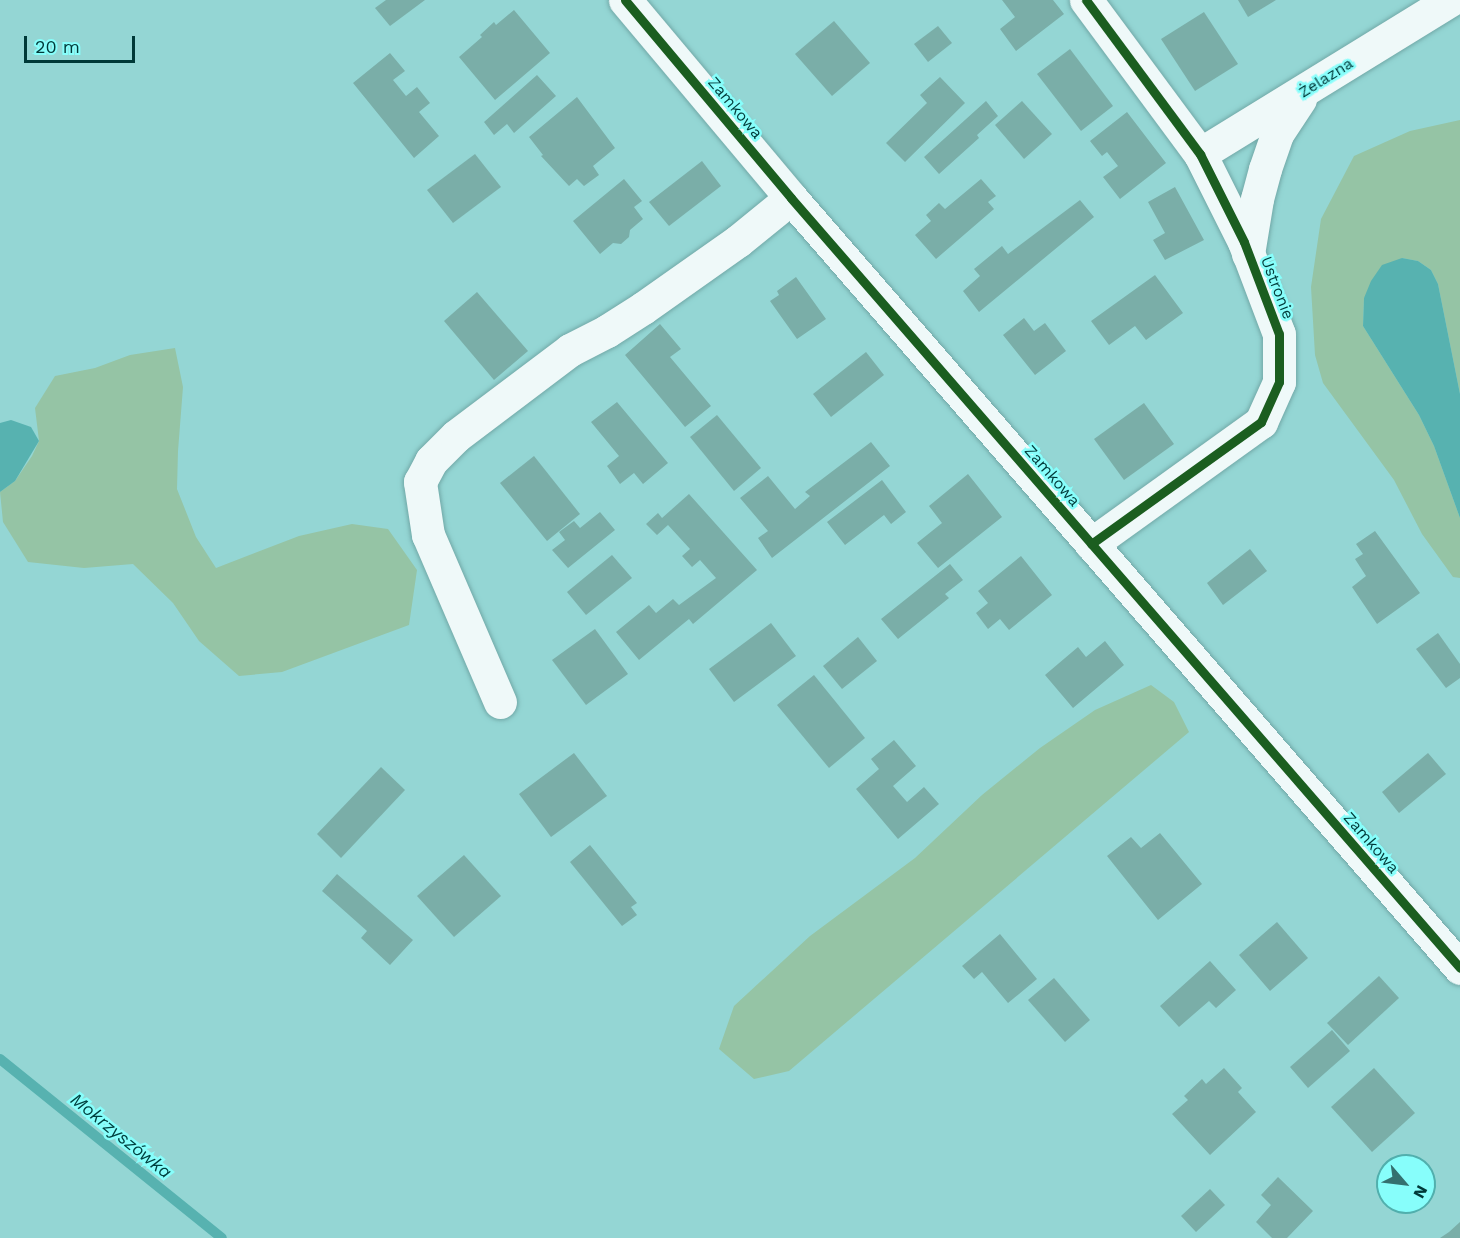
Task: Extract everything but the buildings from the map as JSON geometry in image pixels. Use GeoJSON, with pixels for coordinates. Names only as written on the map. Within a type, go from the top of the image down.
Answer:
{"type":"FeatureCollection","features":[{"type":"Feature","properties":{"kind":"street","name":"Zamkowa"},"geometry":{"type":"LineString","coordinates":[[625,0],[791,198],[1460,968]]}},
{"type":"Feature","properties":{"kind":"street","name":"Ustronie"},"geometry":{"type":"LineString","coordinates":[[1086,0],[1200,154],[1248,254],[1279,334],[1279,382],[1260,422],[1091,544]]}},
{"type":"Feature","properties":{"kind":"street","name":"Żelazna"},"geometry":{"type":"LineString","coordinates":[[1200,154],[1305,92],[1450,0]]}},
{"type":"Feature","properties":{"kind":"street"},"geometry":{"type":"LineString","coordinates":[[1248,254],[1257,199],[1271,151],[1277,134],[1305,92]]}},
{"type":"Feature","properties":{"kind":"street"},"geometry":{"type":"LineString","coordinates":[[500,702],[428,535],[420,482],[431,461],[456,436],[570,350],[607,331],[643,308],[738,241],[791,198]]}},
{"type":"Feature","properties":{"kind":"green space"},"geometry":{"type":"Polygon","coordinates":[[[1460,120],[1460,394],[1438,284],[1431,270],[1418,261],[1402,258],[1364,298],[1363,326],[1419,415],[1434,446],[1460,518],[1460,578],[1453,577],[1422,534],[1394,480],[1323,383],[1315,355],[1311,287],[1321,219],[1354,156],[1410,131],[1460,120]]]}},
{"type":"Feature","properties":{"kind":"green space"},"geometry":{"type":"Polygon","coordinates":[[[175,348],[183,387],[177,489],[196,537],[216,568],[299,536],[352,524],[388,529],[417,570],[409,625],[282,672],[239,676],[199,641],[173,603],[133,564],[84,568],[28,562],[3,522],[0,492],[15,481],[32,456],[39,441],[35,408],[55,376],[95,368],[130,355],[175,348]]]}},
{"type":"Feature","properties":{"kind":"green space"},"geometry":{"type":"Polygon","coordinates":[[[1151,685],[1174,702],[1189,732],[789,1071],[754,1079],[719,1049],[734,1006],[810,936],[915,858],[982,795],[1040,748],[1095,710],[1151,685]]]}},
{"type":"Feature","properties":{"kind":"water"},"geometry":{"type":"Polygon","coordinates":[[[1402,258],[1418,261],[1431,270],[1438,284],[1460,394],[1460,518],[1434,446],[1419,415],[1363,326],[1364,298],[1371,281],[1382,265],[1402,258]]]}},
{"type":"Feature","properties":{"kind":"water"},"geometry":{"type":"Polygon","coordinates":[[[11,420],[31,427],[39,441],[15,481],[0,492],[0,423],[11,420]]]}},
{"type":"Feature","properties":{"kind":"waterway","name":"Mokrzyszówka"},"geometry":{"type":"LineString","coordinates":[[0,1059],[222,1238]]}},
{"type":"Feature","properties":{"kind":"cycle path"},"geometry":{"type":"LineString","coordinates":[[625,0],[791,198],[1460,968]]}},
{"type":"Feature","properties":{"kind":"cycle path"},"geometry":{"type":"LineString","coordinates":[[1086,0],[1200,154],[1244,242],[1279,334],[1279,382],[1261,422],[1091,544]]}}]}
